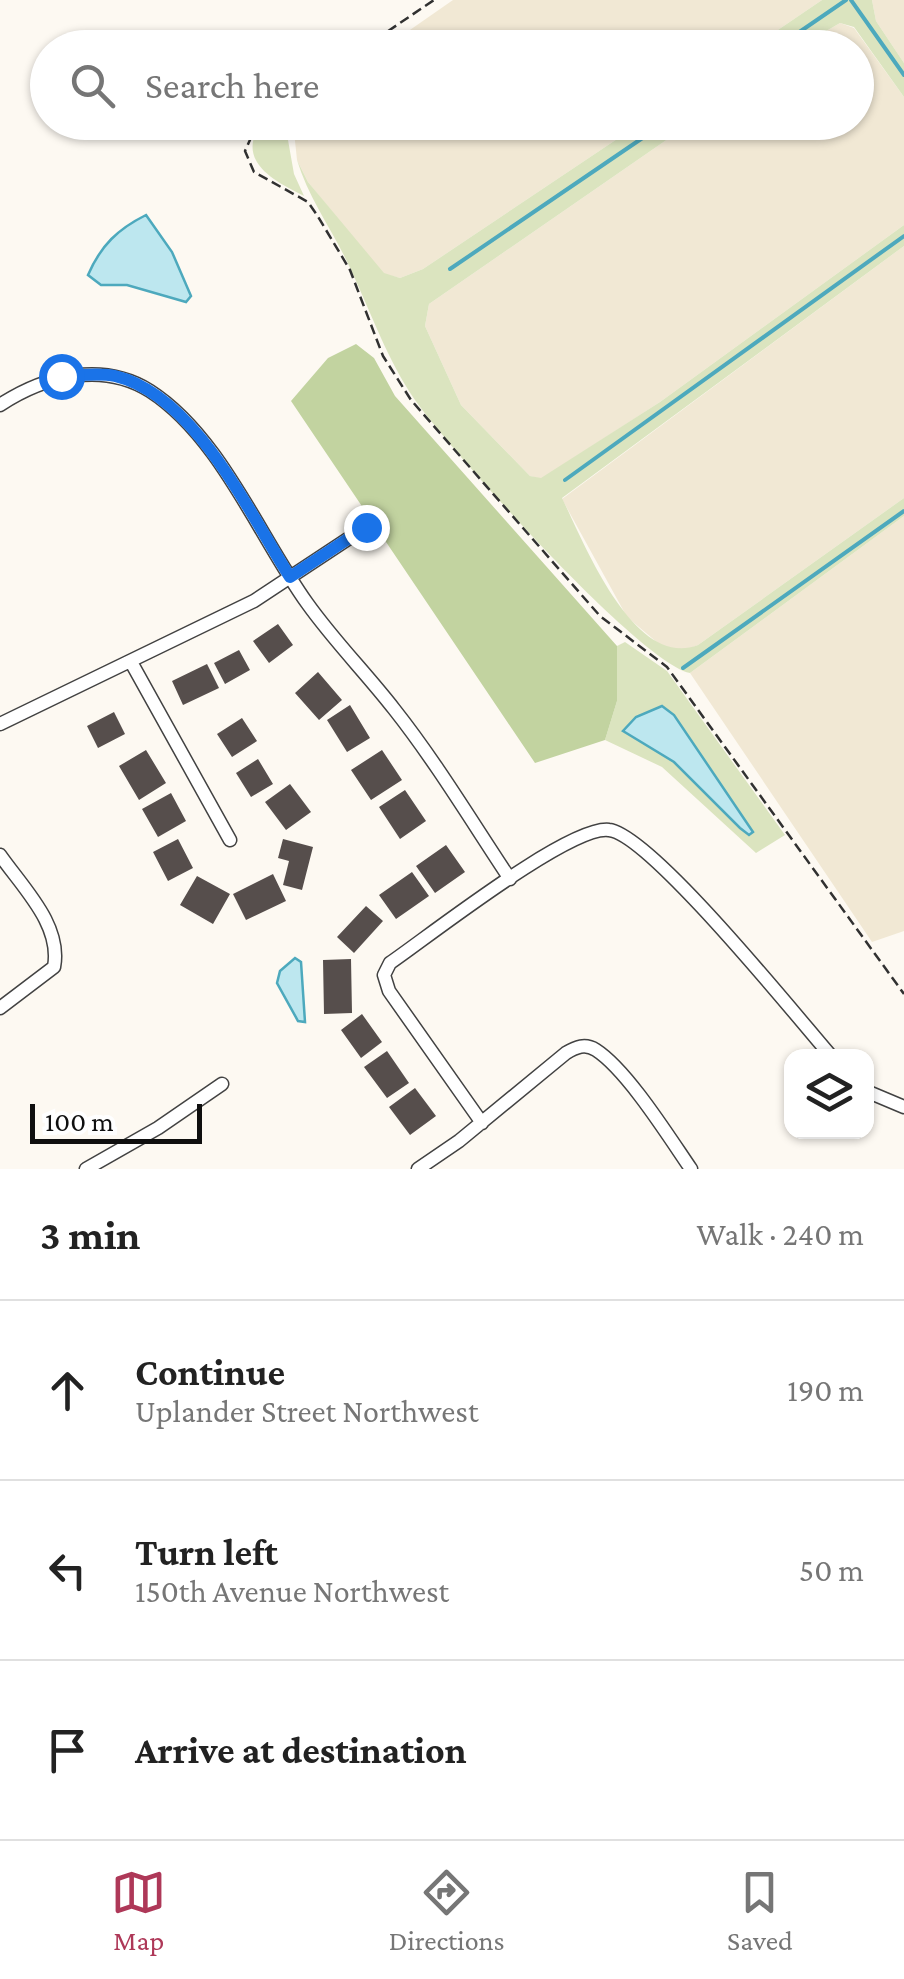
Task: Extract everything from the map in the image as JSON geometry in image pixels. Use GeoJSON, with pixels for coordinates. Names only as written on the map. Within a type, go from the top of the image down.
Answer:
{"type":"FeatureCollection","features":[{"type":"Feature","properties":{"kind":"street"},"geometry":{"type":"LineString","coordinates":[[0,405],[21,391],[61,376],[115,376],[147,389],[194,428],[290,577],[335,641],[396,711],[510,879]]}},
{"type":"Feature","properties":{"kind":"street"},"geometry":{"type":"LineString","coordinates":[[0,724],[254,601],[366,527]]}},
{"type":"Feature","properties":{"kind":"street"},"geometry":{"type":"LineString","coordinates":[[131,662],[230,840]]}},
{"type":"Feature","properties":{"kind":"street"},"geometry":{"type":"LineString","coordinates":[[482,1123],[389,991],[384,975],[390,964],[510,879],[580,836],[606,829],[624,834],[682,890],[825,1049]]}},
{"type":"Feature","properties":{"kind":"street"},"geometry":{"type":"LineString","coordinates":[[0,855],[49,926],[58,948],[54,967],[0,1008]]}},
{"type":"Feature","properties":{"kind":"street"},"geometry":{"type":"LineString","coordinates":[[418,1169],[577,1046],[596,1050],[662,1126],[691,1169]]}},
{"type":"Feature","properties":{"kind":"street"},"geometry":{"type":"LineString","coordinates":[[86,1169],[158,1128],[222,1084]]}},
{"type":"Feature","properties":{"kind":"street"},"geometry":{"type":"LineString","coordinates":[[874,1094],[904,1107]]}},
{"type":"Feature","properties":{"kind":"path"},"geometry":{"type":"LineString","coordinates":[[390,30],[434,0]]}},
{"type":"Feature","properties":{"kind":"path"},"geometry":{"type":"LineString","coordinates":[[248,140],[245,151],[254,172],[308,202],[350,270],[383,356],[411,400],[600,616],[667,667],[904,994]]}},
{"type":"Feature","properties":{"kind":"shaded area"},"geometry":{"type":"Polygon","coordinates":[[[453,0],[822,0],[778,30],[410,30],[453,0]]]}},
{"type":"Feature","properties":{"kind":"shaded area"},"geometry":{"type":"Polygon","coordinates":[[[872,0],[904,0],[904,63],[876,21],[872,0]]]}},
{"type":"Feature","properties":{"kind":"shaded area"},"geometry":{"type":"Polygon","coordinates":[[[840,23],[855,30],[828,30],[840,23]]]}},
{"type":"Feature","properties":{"kind":"shaded area"},"geometry":{"type":"Polygon","coordinates":[[[874,56],[904,97],[904,225],[660,402],[541,479],[530,476],[461,405],[425,326],[429,304],[666,140],[874,140],[874,56]]]}},
{"type":"Feature","properties":{"kind":"shaded area"},"geometry":{"type":"Polygon","coordinates":[[[295,140],[616,140],[423,269],[400,278],[384,274],[371,260],[308,182],[297,160],[295,140]]]}},
{"type":"Feature","properties":{"kind":"shaded area"},"geometry":{"type":"Polygon","coordinates":[[[904,246],[904,498],[698,645],[681,652],[665,649],[627,617],[562,499],[904,246]]]}},
{"type":"Feature","properties":{"kind":"shaded area"},"geometry":{"type":"Polygon","coordinates":[[[904,516],[904,931],[872,942],[690,673],[904,516]]]}},
{"type":"Feature","properties":{"kind":"green space"},"geometry":{"type":"Polygon","coordinates":[[[822,0],[872,0],[876,21],[904,63],[904,97],[874,55],[874,30],[856,30],[840,23],[828,30],[778,30],[822,0]]]}},
{"type":"Feature","properties":{"kind":"green space"},"geometry":{"type":"Polygon","coordinates":[[[254,140],[288,140],[294,174],[304,196],[261,168],[253,148],[254,140]]]}},
{"type":"Feature","properties":{"kind":"green space"},"geometry":{"type":"Polygon","coordinates":[[[616,140],[666,140],[429,304],[425,326],[461,405],[530,476],[541,478],[660,402],[904,225],[904,246],[562,498],[598,572],[633,622],[653,639],[675,648],[698,645],[904,498],[904,516],[690,673],[665,660],[590,595],[504,506],[415,400],[388,353],[297,160],[308,182],[384,273],[400,278],[423,269],[616,140]]]}},
{"type":"Feature","properties":{"kind":"green space"},"geometry":{"type":"Polygon","coordinates":[[[356,344],[374,358],[395,396],[617,646],[617,701],[605,740],[535,763],[291,401],[328,358],[356,344]]]}},
{"type":"Feature","properties":{"kind":"green space"},"geometry":{"type":"Polygon","coordinates":[[[625,642],[667,671],[785,835],[756,853],[662,767],[605,740],[617,701],[617,646],[625,642]]]}},
{"type":"Feature","properties":{"kind":"water"},"geometry":{"type":"Polygon","coordinates":[[[146,215],[172,252],[191,296],[186,302],[127,285],[101,285],[88,275],[111,239],[146,215]]]}},
{"type":"Feature","properties":{"kind":"water"},"geometry":{"type":"Polygon","coordinates":[[[662,706],[674,715],[753,832],[749,835],[674,762],[623,731],[636,717],[662,706]]]}},
{"type":"Feature","properties":{"kind":"water"},"geometry":{"type":"Polygon","coordinates":[[[295,958],[301,962],[305,1022],[298,1021],[277,983],[280,971],[295,958]]]}},
{"type":"Feature","properties":{"kind":"building"},"geometry":{"type":"Polygon","coordinates":[[[278,624],[293,645],[269,663],[253,641],[278,624]]]}},
{"type":"Feature","properties":{"kind":"building"},"geometry":{"type":"Polygon","coordinates":[[[239,650],[250,670],[225,684],[214,663],[239,650]]]}},
{"type":"Feature","properties":{"kind":"building"},"geometry":{"type":"Polygon","coordinates":[[[207,664],[219,688],[183,705],[172,681],[207,664]]]}},
{"type":"Feature","properties":{"kind":"building"},"geometry":{"type":"Polygon","coordinates":[[[318,672],[342,700],[319,720],[295,693],[318,672]]]}},
{"type":"Feature","properties":{"kind":"building"},"geometry":{"type":"Polygon","coordinates":[[[350,705],[370,738],[347,752],[327,720],[350,705]]]}},
{"type":"Feature","properties":{"kind":"building"},"geometry":{"type":"Polygon","coordinates":[[[114,712],[125,734],[98,748],[87,726],[114,712]]]}},
{"type":"Feature","properties":{"kind":"building"},"geometry":{"type":"Polygon","coordinates":[[[242,718],[257,741],[232,757],[217,734],[242,718]]]}},
{"type":"Feature","properties":{"kind":"building"},"geometry":{"type":"Polygon","coordinates":[[[146,750],[166,783],[139,800],[119,766],[146,750]]]}},
{"type":"Feature","properties":{"kind":"building"},"geometry":{"type":"Polygon","coordinates":[[[382,750],[402,780],[371,800],[351,770],[382,750]]]}},
{"type":"Feature","properties":{"kind":"building"},"geometry":{"type":"Polygon","coordinates":[[[258,759],[273,784],[251,797],[236,773],[258,759]]]}},
{"type":"Feature","properties":{"kind":"building"},"geometry":{"type":"Polygon","coordinates":[[[290,784],[311,812],[286,830],[265,802],[290,784]]]}},
{"type":"Feature","properties":{"kind":"building"},"geometry":{"type":"Polygon","coordinates":[[[405,790],[426,821],[400,839],[379,807],[405,790]]]}},
{"type":"Feature","properties":{"kind":"building"},"geometry":{"type":"Polygon","coordinates":[[[171,793],[186,821],[158,837],[142,809],[171,793]]]}},
{"type":"Feature","properties":{"kind":"building"},"geometry":{"type":"Polygon","coordinates":[[[178,839],[193,868],[168,881],[153,852],[178,839]]]}},
{"type":"Feature","properties":{"kind":"building"},"geometry":{"type":"Polygon","coordinates":[[[283,839],[313,847],[302,890],[283,885],[289,861],[278,858],[283,839]]]}},
{"type":"Feature","properties":{"kind":"building"},"geometry":{"type":"Polygon","coordinates":[[[446,845],[465,872],[435,893],[416,866],[446,845]]]}},
{"type":"Feature","properties":{"kind":"building"},"geometry":{"type":"Polygon","coordinates":[[[412,872],[429,896],[396,919],[379,895],[412,872]]]}},
{"type":"Feature","properties":{"kind":"building"},"geometry":{"type":"Polygon","coordinates":[[[273,874],[286,901],[246,920],[233,894],[273,874]]]}},
{"type":"Feature","properties":{"kind":"building"},"geometry":{"type":"Polygon","coordinates":[[[197,876],[230,894],[213,924],[180,905],[197,876]]]}},
{"type":"Feature","properties":{"kind":"building"},"geometry":{"type":"Polygon","coordinates":[[[366,906],[383,921],[354,953],[337,937],[366,906]]]}},
{"type":"Feature","properties":{"kind":"building"},"geometry":{"type":"Polygon","coordinates":[[[351,959],[352,1013],[324,1014],[323,960],[351,959]]]}},
{"type":"Feature","properties":{"kind":"building"},"geometry":{"type":"Polygon","coordinates":[[[362,1014],[382,1042],[361,1058],[341,1030],[362,1014]]]}},
{"type":"Feature","properties":{"kind":"building"},"geometry":{"type":"Polygon","coordinates":[[[387,1051],[409,1083],[387,1098],[364,1067],[387,1051]]]}},
{"type":"Feature","properties":{"kind":"building"},"geometry":{"type":"Polygon","coordinates":[[[415,1088],[436,1116],[410,1135],[389,1107],[415,1088]]]}},
{"type":"Feature","properties":{"kind":"waterway"},"geometry":{"type":"LineString","coordinates":[[802,30],[846,0]]}},
{"type":"Feature","properties":{"kind":"waterway"},"geometry":{"type":"LineString","coordinates":[[851,0],[872,30]]}},
{"type":"Feature","properties":{"kind":"waterway"},"geometry":{"type":"LineString","coordinates":[[874,33],[904,75]]}},
{"type":"Feature","properties":{"kind":"waterway"},"geometry":{"type":"LineString","coordinates":[[450,269],[640,140]]}},
{"type":"Feature","properties":{"kind":"waterway"},"geometry":{"type":"LineString","coordinates":[[565,480],[904,236]]}},
{"type":"Feature","properties":{"kind":"waterway"},"geometry":{"type":"LineString","coordinates":[[683,668],[904,511]]}},
{"type":"Feature","properties":{"kind":"route"},"geometry":{"type":"LineString","coordinates":[[61,376],[115,376],[147,389],[172,408],[194,428],[290,577],[366,527]]}}]}
